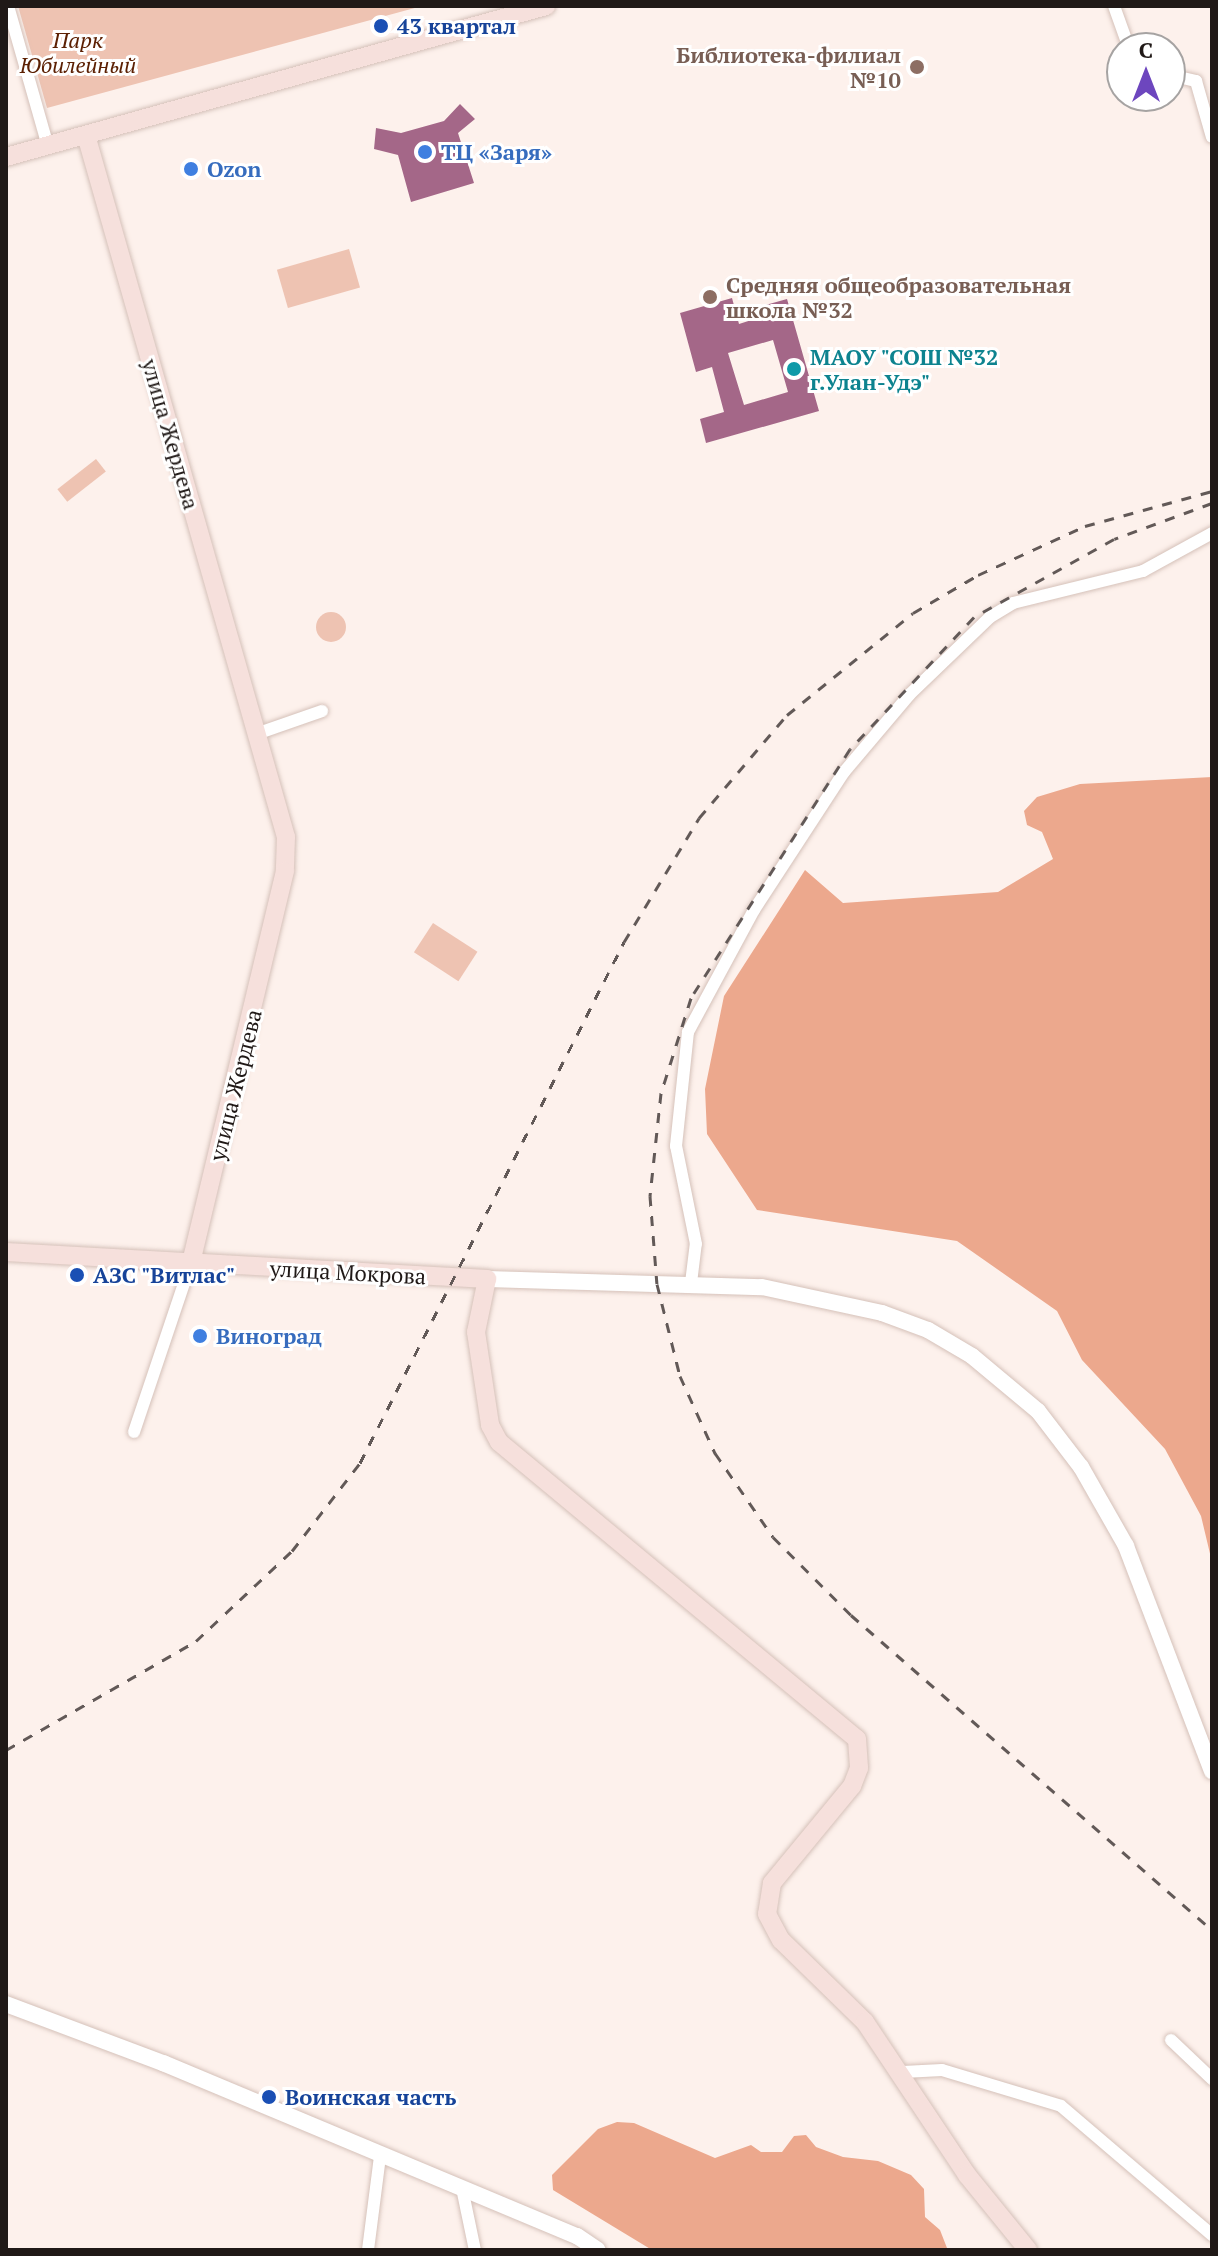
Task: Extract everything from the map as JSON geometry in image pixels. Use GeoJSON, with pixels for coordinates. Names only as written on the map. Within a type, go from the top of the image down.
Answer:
{"type":"FeatureCollection","features":[{"type":"Feature","properties":{"kind":"main road"},"geometry":{"type":"LineString","coordinates":[[6,157],[546,6]]}},
{"type":"Feature","properties":{"kind":"main road","name":"улица Жердева"},"geometry":{"type":"LineString","coordinates":[[86,135],[286,837],[285,871],[191,1263]]}},
{"type":"Feature","properties":{"kind":"main road","name":"улица Мокрова"},"geometry":{"type":"LineString","coordinates":[[6,1252],[487,1279]]}},
{"type":"Feature","properties":{"kind":"main road"},"geometry":{"type":"LineString","coordinates":[[487,1279],[476,1332],[490,1425],[499,1442],[857,1739],[859,1768],[852,1786],[772,1883],[767,1914],[781,1940],[865,2022],[903,2072],[967,2175],[1028,2250]]}},
{"type":"Feature","properties":{"kind":"street"},"geometry":{"type":"LineString","coordinates":[[8,6],[48,146]]}},
{"type":"Feature","properties":{"kind":"street"},"geometry":{"type":"LineString","coordinates":[[1114,6],[1123,32]]}},
{"type":"Feature","properties":{"kind":"street"},"geometry":{"type":"LineString","coordinates":[[1186,79],[1196,81],[1212,137]]}},
{"type":"Feature","properties":{"kind":"street"},"geometry":{"type":"LineString","coordinates":[[691,1283],[696,1244],[676,1146],[688,1032],[754,910],[844,772],[909,695],[990,617],[1013,603],[1143,571],[1212,533]]}},
{"type":"Feature","properties":{"kind":"street"},"geometry":{"type":"LineString","coordinates":[[256,734],[322,711]]}},
{"type":"Feature","properties":{"kind":"street","name":"улица Жердева"},"geometry":{"type":"LineString","coordinates":[[134,1432],[191,1263]]}},
{"type":"Feature","properties":{"kind":"street","name":"улица Мокрова"},"geometry":{"type":"LineString","coordinates":[[487,1279],[762,1287],[882,1313],[928,1330],[1038,1411],[1081,1467],[1126,1546],[1212,1771]]}},
{"type":"Feature","properties":{"kind":"street"},"geometry":{"type":"LineString","coordinates":[[6,2004],[462,2188],[598,2250]]}},
{"type":"Feature","properties":{"kind":"street"},"geometry":{"type":"LineString","coordinates":[[1171,2040],[1212,2079]]}},
{"type":"Feature","properties":{"kind":"street"},"geometry":{"type":"LineString","coordinates":[[903,2072],[942,2070],[1061,2106],[1212,2235]]}},
{"type":"Feature","properties":{"kind":"street"},"geometry":{"type":"LineString","coordinates":[[373,2248],[380,2156]]}},
{"type":"Feature","properties":{"kind":"street"},"geometry":{"type":"LineString","coordinates":[[462,2188],[475,2250]]}},
{"type":"Feature","properties":{"kind":"green space","name":"Парк Юбилейный"},"geometry":{"type":"Polygon","coordinates":[[[18,6],[422,6],[47,108],[18,6]]]}},
{"type":"Feature","properties":{"kind":"green space"},"geometry":{"type":"Polygon","coordinates":[[[349,249],[360,287],[288,308],[277,270],[349,249]]]}},
{"type":"Feature","properties":{"kind":"green space"},"geometry":{"type":"Polygon","coordinates":[[[96,459],[106,472],[67,502],[57,489],[96,459]]]}},
{"type":"Feature","properties":{"kind":"green space"},"geometry":{"type":"Polygon","coordinates":[[[331,612],[342,616],[346,627],[342,638],[331,642],[320,638],[316,627],[320,616],[331,612]]]}},
{"type":"Feature","properties":{"kind":"green space"},"geometry":{"type":"Polygon","coordinates":[[[433,923],[477,952],[458,981],[414,952],[433,923]]]}},
{"type":"Feature","properties":{"kind":"shaded area"},"geometry":{"type":"Polygon","coordinates":[[[1212,777],[1212,1562],[1201,1516],[1165,1449],[1082,1360],[1057,1311],[957,1241],[757,1210],[707,1134],[705,1089],[724,996],[805,870],[843,903],[998,892],[1053,859],[1042,832],[1027,825],[1024,811],[1037,797],[1080,784],[1212,777]]]}},
{"type":"Feature","properties":{"kind":"shaded area"},"geometry":{"type":"Polygon","coordinates":[[[617,2122],[634,2123],[715,2158],[751,2145],[761,2152],[782,2152],[794,2136],[806,2135],[816,2147],[843,2157],[878,2161],[911,2175],[924,2189],[925,2217],[940,2230],[947,2248],[652,2250],[553,2190],[552,2175],[598,2129],[617,2122]]]}},
{"type":"Feature","properties":{"kind":"building","name":"ТЦ «Заря»"},"geometry":{"type":"Polygon","coordinates":[[[460,104],[475,119],[458,133],[474,183],[411,202],[398,155],[374,149],[376,128],[401,133],[444,121],[460,104]]]}},
{"type":"Feature","properties":{"kind":"building","name":"МАОУ \"СОШ №32 г.Улан-Удэ\""},"geometry":{"type":"Polygon","coordinates":[[[732,298],[739,324],[764,316],[762,306],[787,299],[819,411],[706,443],[700,419],[724,412],[712,367],[696,372],[680,313],[732,298]],[[773,340],[728,353],[744,405],[788,392],[773,340]]]}},
{"type":"Feature","properties":{"kind":"railway"},"geometry":{"type":"LineString","coordinates":[[6,1750],[196,1641],[292,1551],[360,1463],[624,942],[699,818],[787,715],[913,613],[978,575],[1085,526],[1212,491]]}},
{"type":"Feature","properties":{"kind":"railway"},"geometry":{"type":"LineString","coordinates":[[1212,503],[1114,539],[974,617],[850,749],[691,998],[661,1093],[650,1196],[657,1284],[680,1376],[715,1453],[773,1537],[851,1615],[1212,1930]]}},
{"type":"Feature","properties":{"kind":"place","name":"43 квартал"},"geometry":{"type":"Point","coordinates":[381,26]}},
{"type":"Feature","properties":{"kind":"place","name":"Библиотека-филиал №10"},"geometry":{"type":"Point","coordinates":[917,67]}},
{"type":"Feature","properties":{"kind":"place","name":"ТЦ «Заря»"},"geometry":{"type":"Point","coordinates":[425,152]}},
{"type":"Feature","properties":{"kind":"place","name":"Ozon"},"geometry":{"type":"Point","coordinates":[191,169]}},
{"type":"Feature","properties":{"kind":"place","name":"Средняя общеобразовательная школа №32"},"geometry":{"type":"Point","coordinates":[710,297]}},
{"type":"Feature","properties":{"kind":"place","name":"МАОУ \"СОШ №32 г.Улан-Удэ\""},"geometry":{"type":"Point","coordinates":[794,369]}},
{"type":"Feature","properties":{"kind":"place","name":"АЗС \"Витлас\""},"geometry":{"type":"Point","coordinates":[77,1275]}},
{"type":"Feature","properties":{"kind":"place","name":"Виноград"},"geometry":{"type":"Point","coordinates":[200,1336]}},
{"type":"Feature","properties":{"kind":"place","name":"Воинская часть"},"geometry":{"type":"Point","coordinates":[269,2097]}}]}
